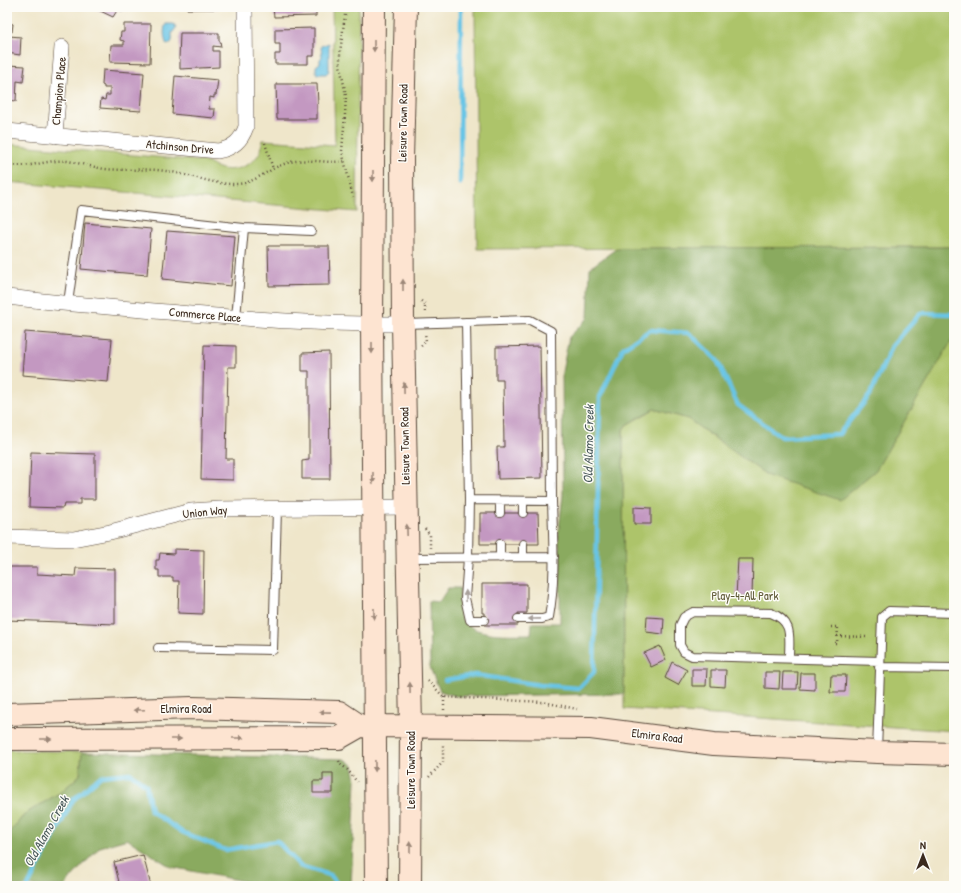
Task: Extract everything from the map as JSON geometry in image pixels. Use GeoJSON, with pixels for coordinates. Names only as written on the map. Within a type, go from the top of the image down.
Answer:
{"type":"FeatureCollection","features":[{"type":"Feature","properties":{"kind":"main road"},"geometry":{"type":"LineString","coordinates":[[374,7],[372,324],[373,508],[367,726],[376,886]]}},
{"type":"Feature","properties":{"kind":"main road","name":"Leisure Town Road"},"geometry":{"type":"LineString","coordinates":[[406,7],[402,159],[403,324],[411,727],[410,886]]}},
{"type":"Feature","properties":{"kind":"main road","name":"Elmira Road"},"geometry":{"type":"LineString","coordinates":[[7,714],[192,708],[339,712],[367,726]]}},
{"type":"Feature","properties":{"kind":"main road","name":"Elmira Road"},"geometry":{"type":"LineString","coordinates":[[7,739],[339,738],[367,726],[591,728],[714,744],[877,752],[954,754]]}},
{"type":"Feature","properties":{"kind":"street","name":"Atchinson Drive"},"geometry":{"type":"LineString","coordinates":[[7,132],[218,151],[231,147],[242,137],[246,127],[245,7]]}},
{"type":"Feature","properties":{"kind":"street","name":"Champion Place"},"geometry":{"type":"LineString","coordinates":[[55,136],[62,47]]}},
{"type":"Feature","properties":{"kind":"street","name":"Commerce Place"},"geometry":{"type":"LineString","coordinates":[[7,297],[292,322],[403,324]]}},
{"type":"Feature","properties":{"kind":"street","name":"Union Way"},"geometry":{"type":"LineString","coordinates":[[7,537],[73,539],[110,532],[191,512],[219,509],[407,507]]}},
{"type":"Feature","properties":{"kind":"lane"},"geometry":{"type":"LineString","coordinates":[[68,303],[81,210],[244,228],[311,231]]}},
{"type":"Feature","properties":{"kind":"lane"},"geometry":{"type":"LineString","coordinates":[[236,318],[244,228]]}},
{"type":"Feature","properties":{"kind":"lane"},"geometry":{"type":"LineString","coordinates":[[403,324],[530,320],[551,331],[552,501],[554,557],[552,601],[549,616],[542,619],[518,619]]}},
{"type":"Feature","properties":{"kind":"lane"},"geometry":{"type":"LineString","coordinates":[[466,322],[469,500],[468,558],[465,598],[470,620],[484,620]]}},
{"type":"Feature","properties":{"kind":"lane"},"geometry":{"type":"LineString","coordinates":[[469,500],[552,501]]}},
{"type":"Feature","properties":{"kind":"lane"},"geometry":{"type":"LineString","coordinates":[[500,501],[500,513]]}},
{"type":"Feature","properties":{"kind":"lane"},"geometry":{"type":"LineString","coordinates":[[523,501],[523,513]]}},
{"type":"Feature","properties":{"kind":"lane"},"geometry":{"type":"LineString","coordinates":[[158,648],[273,650],[277,509]]}},
{"type":"Feature","properties":{"kind":"lane"},"geometry":{"type":"LineString","coordinates":[[500,544],[500,558]]}},
{"type":"Feature","properties":{"kind":"lane"},"geometry":{"type":"LineString","coordinates":[[523,544],[523,557]]}},
{"type":"Feature","properties":{"kind":"lane"},"geometry":{"type":"LineString","coordinates":[[408,558],[554,557]]}},
{"type":"Feature","properties":{"kind":"lane"},"geometry":{"type":"LineString","coordinates":[[877,752],[882,616],[889,611],[954,613]]}},
{"type":"Feature","properties":{"kind":"lane"},"geometry":{"type":"LineString","coordinates":[[789,658],[789,632],[786,623],[780,617],[771,613],[692,612],[684,616],[680,625],[680,645],[684,652],[692,656],[789,658],[954,668]]}},
{"type":"Feature","properties":{"kind":"path"},"geometry":{"type":"LineString","coordinates":[[346,7],[340,53],[340,65],[346,96],[344,133],[342,142],[344,161],[352,197]]}},
{"type":"Feature","properties":{"kind":"path"},"geometry":{"type":"LineString","coordinates":[[265,143],[273,168]]}},
{"type":"Feature","properties":{"kind":"path"},"geometry":{"type":"LineString","coordinates":[[7,164],[24,167],[55,161],[65,161],[105,168],[167,171],[217,182],[236,184],[250,182],[273,168],[285,163],[298,161],[344,161]]}},
{"type":"Feature","properties":{"kind":"path"},"geometry":{"type":"LineString","coordinates":[[831,627],[838,627],[837,643],[834,643]]}},
{"type":"Feature","properties":{"kind":"path"},"geometry":{"type":"LineString","coordinates":[[837,636],[868,637]]}},
{"type":"Feature","properties":{"kind":"path"},"geometry":{"type":"LineString","coordinates":[[339,760],[340,764],[347,769],[360,786]]}},
{"type":"Feature","properties":{"kind":"green space"},"geometry":{"type":"Polygon","coordinates":[[[332,7],[359,7],[357,212],[7,182],[7,144],[202,161],[219,168],[230,170],[248,165],[253,161],[262,148],[263,140],[335,145],[332,7]]]}},
{"type":"Feature","properties":{"kind":"green space"},"geometry":{"type":"Polygon","coordinates":[[[475,7],[954,7],[954,247],[477,249],[475,7]]]}},
{"type":"Feature","properties":{"kind":"green space"},"geometry":{"type":"Polygon","coordinates":[[[954,247],[954,340],[952,340],[876,470],[840,500],[768,476],[688,419],[654,409],[626,425],[623,430],[624,694],[456,696],[440,691],[430,668],[429,601],[439,602],[448,588],[460,588],[461,617],[466,624],[473,629],[483,632],[503,634],[531,634],[532,623],[560,623],[560,553],[558,537],[563,495],[562,372],[569,337],[588,318],[590,268],[617,248],[954,247]]]}},
{"type":"Feature","properties":{"kind":"green space","name":"Play-4-All Park"},"geometry":{"type":"Polygon","coordinates":[[[954,340],[954,731],[624,709],[623,430],[626,425],[654,409],[688,419],[768,476],[954,340]]]}},
{"type":"Feature","properties":{"kind":"green space"},"geometry":{"type":"Polygon","coordinates":[[[7,750],[82,752],[80,775],[61,792],[25,814],[7,835],[7,750]]]}},
{"type":"Feature","properties":{"kind":"green space"},"geometry":{"type":"Polygon","coordinates":[[[82,752],[344,759],[353,765],[356,780],[351,886],[268,886],[171,867],[127,839],[100,847],[68,881],[66,886],[7,886],[7,835],[25,814],[61,792],[80,775],[82,752]]]}},
{"type":"Feature","properties":{"kind":"water"},"geometry":{"type":"Polygon","coordinates":[[[166,24],[174,24],[176,28],[172,33],[172,42],[167,45],[164,34],[166,24]]]}},
{"type":"Feature","properties":{"kind":"water"},"geometry":{"type":"Polygon","coordinates":[[[329,43],[329,71],[326,74],[317,74],[316,66],[320,63],[320,59],[322,57],[321,46],[329,43]]]}},
{"type":"Feature","properties":{"kind":"building"},"geometry":{"type":"Polygon","coordinates":[[[92,7],[124,7],[122,11],[118,9],[113,17],[92,7]]]}},
{"type":"Feature","properties":{"kind":"building"},"geometry":{"type":"Polygon","coordinates":[[[187,7],[218,7],[218,9],[187,9],[187,7]]]}},
{"type":"Feature","properties":{"kind":"building"},"geometry":{"type":"Polygon","coordinates":[[[273,7],[316,7],[316,16],[274,17],[273,7]]]}},
{"type":"Feature","properties":{"kind":"building"},"geometry":{"type":"Polygon","coordinates":[[[7,15],[10,15],[9,23],[13,24],[12,32],[9,32],[9,36],[21,37],[20,55],[7,53],[7,15]]]}},
{"type":"Feature","properties":{"kind":"building"},"geometry":{"type":"Polygon","coordinates":[[[124,24],[151,24],[150,63],[110,62],[111,45],[124,45],[124,41],[120,40],[121,32],[124,32],[124,24]]]}},
{"type":"Feature","properties":{"kind":"building"},"geometry":{"type":"Polygon","coordinates":[[[314,28],[314,56],[308,56],[308,64],[275,64],[275,54],[280,54],[280,44],[275,44],[275,29],[314,28]]]}},
{"type":"Feature","properties":{"kind":"building"},"geometry":{"type":"Polygon","coordinates":[[[180,33],[219,33],[221,47],[213,46],[213,51],[219,51],[219,67],[180,69],[180,33]]]}},
{"type":"Feature","properties":{"kind":"building"},"geometry":{"type":"Polygon","coordinates":[[[7,65],[25,66],[23,82],[17,81],[16,101],[7,100],[7,65]]]}},
{"type":"Feature","properties":{"kind":"building"},"geometry":{"type":"Polygon","coordinates":[[[103,70],[144,73],[141,111],[100,108],[101,99],[105,100],[106,95],[110,95],[110,88],[104,88],[102,85],[103,70]]]}},
{"type":"Feature","properties":{"kind":"building"},"geometry":{"type":"Polygon","coordinates":[[[175,76],[218,80],[216,95],[214,95],[214,98],[210,97],[209,109],[215,109],[214,118],[172,114],[175,76]]]}},
{"type":"Feature","properties":{"kind":"building"},"geometry":{"type":"Polygon","coordinates":[[[276,84],[317,84],[317,119],[277,119],[276,84]]]}},
{"type":"Feature","properties":{"kind":"building"},"geometry":{"type":"Polygon","coordinates":[[[85,223],[151,229],[147,275],[81,269],[85,223]]]}},
{"type":"Feature","properties":{"kind":"building"},"geometry":{"type":"Polygon","coordinates":[[[167,231],[235,236],[231,286],[162,279],[167,231]]]}},
{"type":"Feature","properties":{"kind":"building"},"geometry":{"type":"Polygon","coordinates":[[[268,246],[329,246],[330,285],[269,286],[268,246]]]}},
{"type":"Feature","properties":{"kind":"building"},"geometry":{"type":"Polygon","coordinates":[[[25,332],[112,339],[108,382],[22,375],[25,332]]]}},
{"type":"Feature","properties":{"kind":"building"},"geometry":{"type":"Polygon","coordinates":[[[204,345],[236,346],[236,367],[228,367],[226,459],[233,459],[233,480],[201,479],[204,345]]]}},
{"type":"Feature","properties":{"kind":"building"},"geometry":{"type":"Polygon","coordinates":[[[540,346],[542,478],[498,479],[497,447],[504,447],[503,380],[496,380],[496,347],[540,346]]]}},
{"type":"Feature","properties":{"kind":"building"},"geometry":{"type":"Polygon","coordinates":[[[329,352],[330,479],[302,479],[302,461],[309,460],[309,371],[302,371],[302,353],[329,352]]]}},
{"type":"Feature","properties":{"kind":"building"},"geometry":{"type":"Polygon","coordinates":[[[31,452],[95,454],[95,499],[80,499],[80,504],[64,504],[63,508],[29,507],[31,452]]]}},
{"type":"Feature","properties":{"kind":"building"},"geometry":{"type":"Polygon","coordinates":[[[634,507],[651,508],[651,524],[634,524],[634,507]]]}},
{"type":"Feature","properties":{"kind":"building"},"geometry":{"type":"Polygon","coordinates":[[[480,513],[538,513],[539,544],[480,544],[480,513]]]}},
{"type":"Feature","properties":{"kind":"building"},"geometry":{"type":"Polygon","coordinates":[[[174,549],[204,550],[203,614],[178,613],[179,581],[173,581],[173,577],[159,577],[159,570],[156,570],[156,560],[159,560],[160,553],[174,554],[174,549]]]}},
{"type":"Feature","properties":{"kind":"building"},"geometry":{"type":"Polygon","coordinates":[[[738,559],[753,559],[752,597],[736,597],[738,559]]]}},
{"type":"Feature","properties":{"kind":"building"},"geometry":{"type":"Polygon","coordinates":[[[7,567],[37,567],[37,574],[75,576],[76,568],[115,569],[115,624],[7,620],[7,567]]]}},
{"type":"Feature","properties":{"kind":"building"},"geometry":{"type":"Polygon","coordinates":[[[482,584],[527,584],[527,613],[518,613],[518,625],[484,625],[484,613],[482,613],[482,584]]]}},
{"type":"Feature","properties":{"kind":"building"},"geometry":{"type":"Polygon","coordinates":[[[647,617],[664,618],[663,634],[646,632],[647,617]]]}},
{"type":"Feature","properties":{"kind":"building"},"geometry":{"type":"Polygon","coordinates":[[[660,646],[666,660],[651,667],[644,653],[660,646]]]}},
{"type":"Feature","properties":{"kind":"building"},"geometry":{"type":"Polygon","coordinates":[[[672,662],[687,670],[678,685],[665,678],[672,662]]]}},
{"type":"Feature","properties":{"kind":"building"},"geometry":{"type":"Polygon","coordinates":[[[692,669],[707,669],[706,686],[692,686],[692,669]]]}},
{"type":"Feature","properties":{"kind":"building"},"geometry":{"type":"Polygon","coordinates":[[[711,670],[726,670],[725,687],[711,686],[711,670]]]}},
{"type":"Feature","properties":{"kind":"building"},"geometry":{"type":"Polygon","coordinates":[[[765,672],[780,672],[779,689],[765,688],[765,672]]]}},
{"type":"Feature","properties":{"kind":"building"},"geometry":{"type":"Polygon","coordinates":[[[783,672],[798,672],[797,689],[782,689],[783,672]]]}},
{"type":"Feature","properties":{"kind":"building"},"geometry":{"type":"Polygon","coordinates":[[[801,673],[815,673],[815,690],[800,689],[801,673]]]}},
{"type":"Feature","properties":{"kind":"building"},"geometry":{"type":"Polygon","coordinates":[[[831,675],[846,675],[845,692],[830,692],[831,675]]]}},
{"type":"Feature","properties":{"kind":"building"},"geometry":{"type":"Polygon","coordinates":[[[323,773],[333,773],[333,793],[313,793],[313,781],[323,781],[323,773]]]}},
{"type":"Feature","properties":{"kind":"building"},"geometry":{"type":"Polygon","coordinates":[[[143,855],[151,886],[120,886],[114,862],[143,855]]]}},
{"type":"Feature","properties":{"kind":"waterway"},"geometry":{"type":"LineString","coordinates":[[460,183],[461,7]]}},
{"type":"Feature","properties":{"kind":"waterway","name":"Old Alamo Creek"},"geometry":{"type":"LineString","coordinates":[[445,680],[475,675],[540,685],[579,688],[594,672],[600,397],[623,348],[650,330],[689,333],[717,360],[738,405],[782,437],[839,434],[870,395],[892,346],[921,313],[954,314]]}},
{"type":"Feature","properties":{"kind":"waterway","name":"Old Alamo Creek"},"geometry":{"type":"LineString","coordinates":[[28,886],[73,800],[101,776],[130,773],[146,785],[151,811],[182,832],[225,850],[277,841],[300,866],[330,875],[339,886]]}}]}
